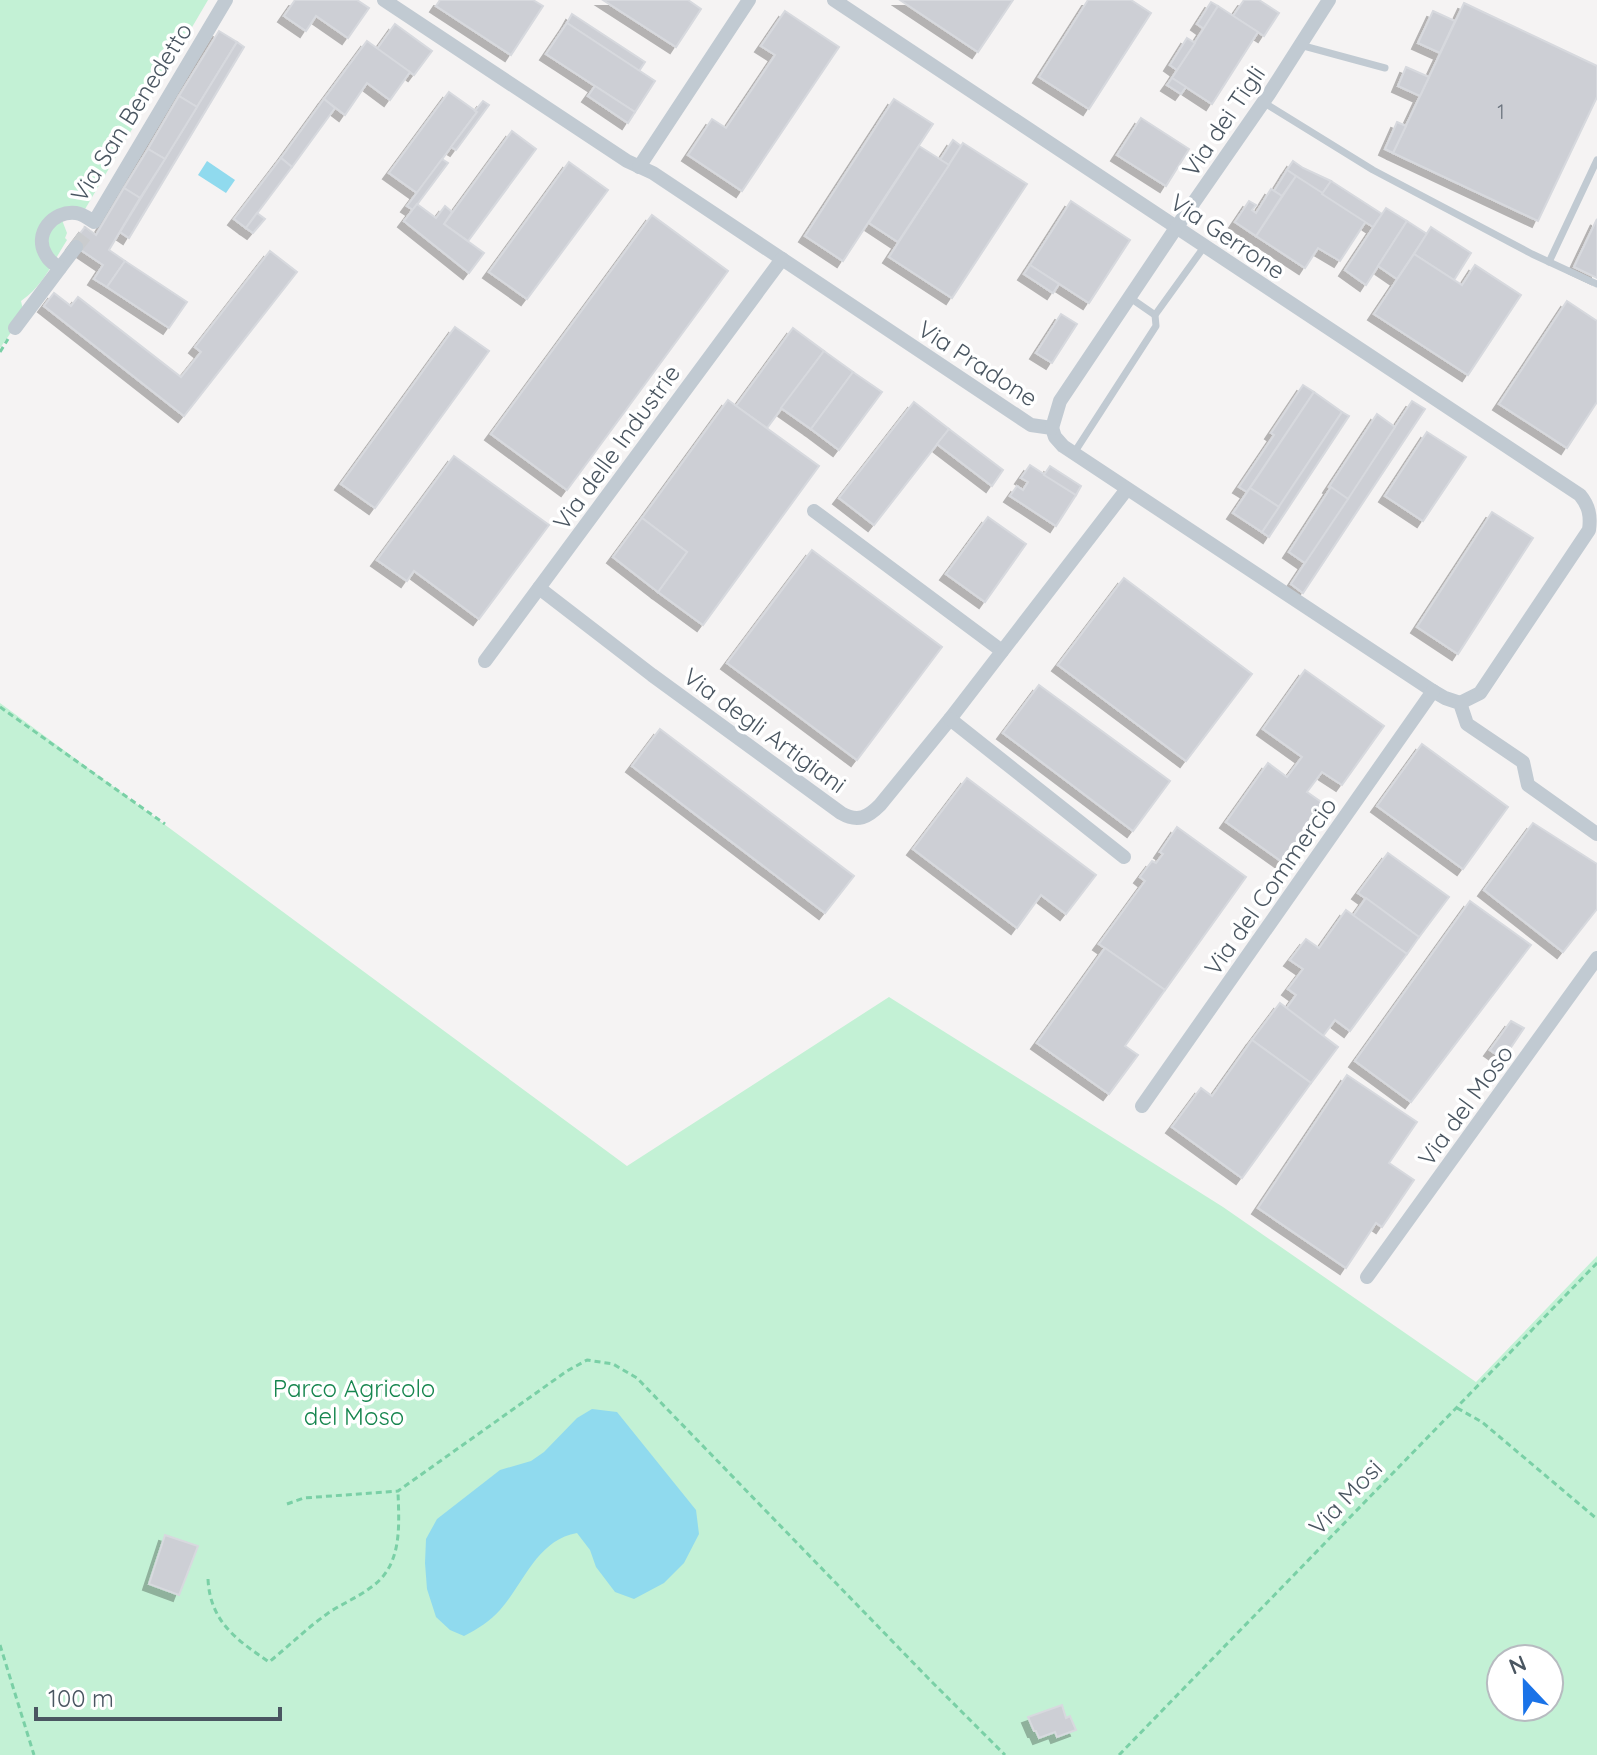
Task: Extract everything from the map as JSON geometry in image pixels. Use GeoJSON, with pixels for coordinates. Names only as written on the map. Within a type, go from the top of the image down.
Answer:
{"type":"FeatureCollection","features":[{"type":"Feature","properties":{"kind":"street","name":"Via San Benedetto"},"geometry":{"type":"LineString","coordinates":[[60,268],[47,259],[41,246],[43,232],[50,220],[64,213],[80,213],[91,226],[226,0]]}},
{"type":"Feature","properties":{"kind":"street","name":"Via Pradone"},"geometry":{"type":"LineString","coordinates":[[384,0],[627,161],[653,173],[1031,425],[1052,428],[1055,437],[1074,453],[1127,489],[1433,691],[1460,703]]}},
{"type":"Feature","properties":{"kind":"street"},"geometry":{"type":"LineString","coordinates":[[639,167],[749,0]]}},
{"type":"Feature","properties":{"kind":"street","name":"Via Gerrone"},"geometry":{"type":"LineString","coordinates":[[834,0],[1580,495],[1590,513],[1589,530],[1480,693],[1460,703]]}},
{"type":"Feature","properties":{"kind":"street","name":"Via dei Tigli"},"geometry":{"type":"LineString","coordinates":[[1052,428],[1060,401],[1329,0]]}},
{"type":"Feature","properties":{"kind":"street"},"geometry":{"type":"LineString","coordinates":[[15,328],[76,247]]}},
{"type":"Feature","properties":{"kind":"street","name":"Via delle Industrie"},"geometry":{"type":"LineString","coordinates":[[485,661],[782,259]]}},
{"type":"Feature","properties":{"kind":"street","name":"Via degli Artigiani"},"geometry":{"type":"LineString","coordinates":[[539,588],[652,675],[849,817],[860,819],[880,805],[950,719],[1127,489]]}},
{"type":"Feature","properties":{"kind":"street"},"geometry":{"type":"LineString","coordinates":[[814,511],[1002,651]]}},
{"type":"Feature","properties":{"kind":"street","name":"Via del Commercio"},"geometry":{"type":"LineString","coordinates":[[1142,1106],[1433,691]]}},
{"type":"Feature","properties":{"kind":"street"},"geometry":{"type":"LineString","coordinates":[[1460,703],[1467,724],[1523,762],[1528,785],[1597,834]]}},
{"type":"Feature","properties":{"kind":"street"},"geometry":{"type":"LineString","coordinates":[[950,719],[1124,857]]}},
{"type":"Feature","properties":{"kind":"street","name":"Via del Moso"},"geometry":{"type":"LineString","coordinates":[[1367,1277],[1597,958]]}},
{"type":"Feature","properties":{"kind":"lane"},"geometry":{"type":"LineString","coordinates":[[1300,45],[1385,68]]}},
{"type":"Feature","properties":{"kind":"lane"},"geometry":{"type":"LineString","coordinates":[[1263,102],[1373,170],[1597,284]]}},
{"type":"Feature","properties":{"kind":"lane"},"geometry":{"type":"LineString","coordinates":[[1549,262],[1597,160]]}},
{"type":"Feature","properties":{"kind":"lane"},"geometry":{"type":"LineString","coordinates":[[1074,453],[1156,326],[1155,315],[1204,247]]}},
{"type":"Feature","properties":{"kind":"lane"},"geometry":{"type":"LineString","coordinates":[[1129,297],[1155,315]]}},
{"type":"Feature","properties":{"kind":"path"},"geometry":{"type":"LineString","coordinates":[[0,707],[165,824]]}},
{"type":"Feature","properties":{"kind":"path","name":"Via Mosi"},"geometry":{"type":"LineString","coordinates":[[1119,1755],[1597,1263]]}},
{"type":"Feature","properties":{"kind":"path"},"geometry":{"type":"LineString","coordinates":[[287,1504],[304,1498],[398,1491],[567,1371],[587,1360],[613,1364],[637,1378],[1005,1755]]}},
{"type":"Feature","properties":{"kind":"path"},"geometry":{"type":"LineString","coordinates":[[1457,1408],[1482,1422],[1597,1519]]}},
{"type":"Feature","properties":{"kind":"path"},"geometry":{"type":"LineString","coordinates":[[208,1579],[209,1591],[221,1622],[236,1640],[269,1662],[327,1614],[372,1588],[385,1576],[398,1545],[398,1491]]}},
{"type":"Feature","properties":{"kind":"path"},"geometry":{"type":"LineString","coordinates":[[0,1645],[34,1755]]}},
{"type":"Feature","properties":{"kind":"green space"},"geometry":{"type":"Polygon","coordinates":[[[0,0],[208,0],[81,216],[62,220],[67,240],[42,281],[21,301],[24,314],[0,348],[0,0]]]}},
{"type":"Feature","properties":{"kind":"green space","name":"Parco Agricolo del Moso"},"geometry":{"type":"Polygon","coordinates":[[[0,703],[627,1166],[889,997],[1223,1207],[1476,1382],[1597,1256],[1597,1755],[0,1755],[0,703]]]}},
{"type":"Feature","properties":{"kind":"water"},"geometry":{"type":"Polygon","coordinates":[[[207,161],[235,180],[226,193],[198,175],[207,161]]]}},
{"type":"Feature","properties":{"kind":"water"},"geometry":{"type":"Polygon","coordinates":[[[592,1409],[617,1412],[696,1510],[699,1534],[684,1563],[664,1583],[634,1599],[615,1592],[596,1567],[590,1550],[577,1533],[563,1537],[541,1553],[509,1599],[488,1621],[464,1636],[450,1630],[436,1617],[427,1589],[426,1539],[437,1519],[500,1470],[531,1461],[544,1452],[577,1418],[592,1409]]]}},
{"type":"Feature","properties":{"kind":"building"},"geometry":{"type":"Polygon","coordinates":[[[295,0],[357,0],[369,8],[348,38],[316,16],[306,31],[284,16],[295,0]]]}},
{"type":"Feature","properties":{"kind":"building"},"geometry":{"type":"Polygon","coordinates":[[[440,0],[533,0],[543,6],[511,55],[436,6],[440,0]]]}},
{"type":"Feature","properties":{"kind":"building"},"geometry":{"type":"Polygon","coordinates":[[[603,0],[688,0],[701,9],[676,47],[603,0]]]}},
{"type":"Feature","properties":{"kind":"building"},"geometry":{"type":"Polygon","coordinates":[[[900,0],[1013,0],[978,52],[900,0]]]}},
{"type":"Feature","properties":{"kind":"building"},"geometry":{"type":"Polygon","coordinates":[[[1088,0],[1131,0],[1151,13],[1089,109],[1039,77],[1088,0]]]}},
{"type":"Feature","properties":{"kind":"building"},"geometry":{"type":"Polygon","coordinates":[[[1244,0],[1259,0],[1279,13],[1264,36],[1233,16],[1244,0]]]}},
{"type":"Feature","properties":{"kind":"building"},"geometry":{"type":"Polygon","coordinates":[[[1211,2],[1218,6],[1204,29],[1197,24],[1211,2]]]}},
{"type":"Feature","properties":{"kind":"building"},"geometry":{"type":"Polygon","coordinates":[[[1464,3],[1597,66],[1597,97],[1538,221],[1393,153],[1464,3]]]}},
{"type":"Feature","properties":{"kind":"building"},"geometry":{"type":"Polygon","coordinates":[[[1218,6],[1258,32],[1212,104],[1172,78],[1218,6]]]}},
{"type":"Feature","properties":{"kind":"building"},"geometry":{"type":"Polygon","coordinates":[[[785,11],[839,47],[742,191],[688,155],[712,119],[726,128],[775,55],[761,46],[785,11]]]}},
{"type":"Feature","properties":{"kind":"building"},"geometry":{"type":"Polygon","coordinates":[[[1433,11],[1455,21],[1440,53],[1418,43],[1433,11]]]}},
{"type":"Feature","properties":{"kind":"building"},"geometry":{"type":"Polygon","coordinates":[[[572,14],[645,62],[639,71],[567,23],[572,14]]]}},
{"type":"Feature","properties":{"kind":"building"},"geometry":{"type":"Polygon","coordinates":[[[567,23],[655,81],[635,112],[546,54],[567,23]]]}},
{"type":"Feature","properties":{"kind":"building"},"geometry":{"type":"Polygon","coordinates":[[[395,24],[432,51],[414,75],[377,49],[395,24]]]}},
{"type":"Feature","properties":{"kind":"building"},"geometry":{"type":"Polygon","coordinates":[[[219,31],[237,42],[197,107],[179,96],[219,31]]]}},
{"type":"Feature","properties":{"kind":"building"},"geometry":{"type":"Polygon","coordinates":[[[1187,38],[1195,43],[1177,70],[1170,65],[1187,38]]]}},
{"type":"Feature","properties":{"kind":"building"},"geometry":{"type":"Polygon","coordinates":[[[367,41],[410,72],[390,100],[367,83],[345,115],[324,99],[367,41]]]}},
{"type":"Feature","properties":{"kind":"building"},"geometry":{"type":"Polygon","coordinates":[[[237,42],[244,47],[129,238],[120,232],[237,42]]]}},
{"type":"Feature","properties":{"kind":"building"},"geometry":{"type":"Polygon","coordinates":[[[1406,67],[1429,77],[1420,96],[1398,86],[1406,67]]]}},
{"type":"Feature","properties":{"kind":"building"},"geometry":{"type":"Polygon","coordinates":[[[1172,78],[1186,87],[1181,94],[1167,85],[1172,78]]]}},
{"type":"Feature","properties":{"kind":"building"},"geometry":{"type":"Polygon","coordinates":[[[595,86],[635,112],[628,123],[588,96],[595,86]]]}},
{"type":"Feature","properties":{"kind":"building"},"geometry":{"type":"Polygon","coordinates":[[[449,92],[477,112],[417,193],[389,173],[449,92]]]}},
{"type":"Feature","properties":{"kind":"building"},"geometry":{"type":"Polygon","coordinates":[[[179,96],[197,107],[165,159],[148,149],[179,96]]]}},
{"type":"Feature","properties":{"kind":"building"},"geometry":{"type":"Polygon","coordinates":[[[324,99],[335,108],[292,167],[281,158],[324,99]]]}},
{"type":"Feature","properties":{"kind":"building"},"geometry":{"type":"Polygon","coordinates":[[[894,99],[933,124],[843,261],[805,236],[894,99]]]}},
{"type":"Feature","properties":{"kind":"building"},"geometry":{"type":"Polygon","coordinates":[[[483,101],[489,105],[456,150],[451,147],[477,112],[483,101]]]}},
{"type":"Feature","properties":{"kind":"building"},"geometry":{"type":"Polygon","coordinates":[[[1141,118],[1189,149],[1166,186],[1117,155],[1141,118]]]}},
{"type":"Feature","properties":{"kind":"building"},"geometry":{"type":"Polygon","coordinates":[[[1397,122],[1406,126],[1393,153],[1385,149],[1397,122]]]}},
{"type":"Feature","properties":{"kind":"building"},"geometry":{"type":"Polygon","coordinates":[[[512,131],[536,149],[468,241],[444,224],[512,131]]]}},
{"type":"Feature","properties":{"kind":"building"},"geometry":{"type":"Polygon","coordinates":[[[953,140],[961,146],[949,165],[940,160],[953,140]]]}},
{"type":"Feature","properties":{"kind":"building"},"geometry":{"type":"Polygon","coordinates":[[[963,143],[1027,184],[952,298],[889,257],[963,143]]]}},
{"type":"Feature","properties":{"kind":"building"},"geometry":{"type":"Polygon","coordinates":[[[919,146],[949,165],[898,242],[869,223],[919,146]]]}},
{"type":"Feature","properties":{"kind":"building"},"geometry":{"type":"Polygon","coordinates":[[[148,149],[165,159],[140,198],[124,188],[148,149]]]}},
{"type":"Feature","properties":{"kind":"building"},"geometry":{"type":"Polygon","coordinates":[[[281,158],[292,167],[246,228],[234,219],[281,158]]]}},
{"type":"Feature","properties":{"kind":"building"},"geometry":{"type":"Polygon","coordinates":[[[442,159],[448,163],[413,210],[407,206],[442,159]]]}},
{"type":"Feature","properties":{"kind":"building"},"geometry":{"type":"Polygon","coordinates":[[[1293,161],[1331,181],[1322,194],[1287,170],[1293,161]]]}},
{"type":"Feature","properties":{"kind":"building"},"geometry":{"type":"Polygon","coordinates":[[[569,162],[608,190],[527,299],[489,272],[569,162]]]}},
{"type":"Feature","properties":{"kind":"building"},"geometry":{"type":"Polygon","coordinates":[[[1287,170],[1296,176],[1282,196],[1274,191],[1287,170]]]}},
{"type":"Feature","properties":{"kind":"building"},"geometry":{"type":"Polygon","coordinates":[[[1296,176],[1366,221],[1340,261],[1318,248],[1305,268],[1256,236],[1296,176]]]}},
{"type":"Feature","properties":{"kind":"building"},"geometry":{"type":"Polygon","coordinates":[[[1331,181],[1382,214],[1373,227],[1322,194],[1331,181]]]}},
{"type":"Feature","properties":{"kind":"building"},"geometry":{"type":"Polygon","coordinates":[[[124,188],[140,198],[109,250],[125,261],[107,287],[94,279],[103,265],[72,244],[85,227],[96,235],[124,188]]]}},
{"type":"Feature","properties":{"kind":"building"},"geometry":{"type":"Polygon","coordinates":[[[1271,189],[1282,196],[1256,236],[1235,222],[1249,201],[1256,205],[1252,210],[1256,213],[1271,189]]]}},
{"type":"Feature","properties":{"kind":"building"},"geometry":{"type":"Polygon","coordinates":[[[1071,201],[1130,240],[1089,303],[1030,265],[1071,201]]]}},
{"type":"Feature","properties":{"kind":"building"},"geometry":{"type":"Polygon","coordinates":[[[417,204],[436,218],[445,206],[452,212],[444,224],[484,253],[469,273],[404,221],[417,204]]]}},
{"type":"Feature","properties":{"kind":"building"},"geometry":{"type":"Polygon","coordinates":[[[1386,208],[1407,221],[1366,285],[1345,270],[1386,208]]]}},
{"type":"Feature","properties":{"kind":"building"},"geometry":{"type":"Polygon","coordinates":[[[257,213],[265,219],[253,233],[246,228],[257,213]]]}},
{"type":"Feature","properties":{"kind":"building"},"geometry":{"type":"Polygon","coordinates":[[[652,215],[728,271],[567,490],[491,434],[652,215]]]}},
{"type":"Feature","properties":{"kind":"building"},"geometry":{"type":"Polygon","coordinates":[[[1597,219],[1597,278],[1574,267],[1597,219]]]}},
{"type":"Feature","properties":{"kind":"building"},"geometry":{"type":"Polygon","coordinates":[[[1407,221],[1427,234],[1397,279],[1378,266],[1407,221]]]}},
{"type":"Feature","properties":{"kind":"building"},"geometry":{"type":"Polygon","coordinates":[[[1431,227],[1471,253],[1454,280],[1414,254],[1431,227]]]}},
{"type":"Feature","properties":{"kind":"building"},"geometry":{"type":"Polygon","coordinates":[[[270,251],[297,272],[184,416],[44,306],[54,293],[71,306],[78,297],[181,377],[201,352],[195,347],[270,251]]]}},
{"type":"Feature","properties":{"kind":"building"},"geometry":{"type":"Polygon","coordinates":[[[1414,254],[1462,285],[1475,265],[1521,295],[1468,375],[1374,314],[1414,254]]]}},
{"type":"Feature","properties":{"kind":"building"},"geometry":{"type":"Polygon","coordinates":[[[125,261],[187,302],[169,328],[107,287],[125,261]]]}},
{"type":"Feature","properties":{"kind":"building"},"geometry":{"type":"Polygon","coordinates":[[[1030,265],[1059,284],[1053,293],[1024,274],[1030,265]]]}},
{"type":"Feature","properties":{"kind":"building"},"geometry":{"type":"Polygon","coordinates":[[[1567,301],[1597,321],[1597,402],[1567,448],[1499,404],[1567,301]]]}},
{"type":"Feature","properties":{"kind":"building"},"geometry":{"type":"Polygon","coordinates":[[[1061,314],[1077,324],[1052,363],[1036,353],[1061,314]]]}},
{"type":"Feature","properties":{"kind":"building"},"geometry":{"type":"Polygon","coordinates":[[[455,327],[489,351],[375,508],[341,484],[455,327]]]}},
{"type":"Feature","properties":{"kind":"building"},"geometry":{"type":"Polygon","coordinates":[[[793,328],[824,351],[767,428],[736,406],[793,328]]]}},
{"type":"Feature","properties":{"kind":"building"},"geometry":{"type":"Polygon","coordinates":[[[824,351],[853,372],[811,429],[781,408],[824,351]]]}},
{"type":"Feature","properties":{"kind":"building"},"geometry":{"type":"Polygon","coordinates":[[[853,372],[882,392],[839,450],[811,429],[853,372]]]}},
{"type":"Feature","properties":{"kind":"building"},"geometry":{"type":"Polygon","coordinates":[[[1303,385],[1314,392],[1247,492],[1239,487],[1303,385]]]}},
{"type":"Feature","properties":{"kind":"building"},"geometry":{"type":"Polygon","coordinates":[[[1314,392],[1342,412],[1279,507],[1250,488],[1314,392]]]}},
{"type":"Feature","properties":{"kind":"building"},"geometry":{"type":"Polygon","coordinates":[[[728,400],[819,466],[703,625],[658,592],[687,552],[642,518],[728,400]]]}},
{"type":"Feature","properties":{"kind":"building"},"geometry":{"type":"Polygon","coordinates":[[[1412,401],[1425,409],[1303,593],[1291,584],[1412,401]]]}},
{"type":"Feature","properties":{"kind":"building"},"geometry":{"type":"Polygon","coordinates":[[[914,402],[949,429],[874,525],[839,498],[914,402]]]}},
{"type":"Feature","properties":{"kind":"building"},"geometry":{"type":"Polygon","coordinates":[[[1342,412],[1349,416],[1269,537],[1262,532],[1342,412]]]}},
{"type":"Feature","properties":{"kind":"building"},"geometry":{"type":"Polygon","coordinates":[[[1377,414],[1395,427],[1348,499],[1329,487],[1377,414]]]}},
{"type":"Feature","properties":{"kind":"building"},"geometry":{"type":"Polygon","coordinates":[[[949,429],[1003,470],[992,486],[937,444],[949,429]]]}},
{"type":"Feature","properties":{"kind":"building"},"geometry":{"type":"Polygon","coordinates":[[[1427,432],[1466,457],[1423,521],[1385,496],[1427,432]]]}},
{"type":"Feature","properties":{"kind":"building"},"geometry":{"type":"Polygon","coordinates":[[[454,456],[549,525],[479,619],[414,571],[407,581],[377,560],[454,456]]]}},
{"type":"Feature","properties":{"kind":"building"},"geometry":{"type":"Polygon","coordinates":[[[1030,465],[1076,495],[1056,526],[1010,496],[1017,486],[1023,490],[1028,482],[1021,478],[1030,465]]]}},
{"type":"Feature","properties":{"kind":"building"},"geometry":{"type":"Polygon","coordinates":[[[1050,466],[1081,486],[1076,495],[1044,475],[1050,466]]]}},
{"type":"Feature","properties":{"kind":"building"},"geometry":{"type":"Polygon","coordinates":[[[1331,487],[1348,499],[1305,563],[1289,552],[1331,487]]]}},
{"type":"Feature","properties":{"kind":"building"},"geometry":{"type":"Polygon","coordinates":[[[1250,488],[1279,507],[1262,532],[1233,513],[1250,488]]]}},
{"type":"Feature","properties":{"kind":"building"},"geometry":{"type":"Polygon","coordinates":[[[1492,512],[1533,538],[1458,654],[1417,627],[1492,512]]]}},
{"type":"Feature","properties":{"kind":"building"},"geometry":{"type":"Polygon","coordinates":[[[988,517],[1026,544],[985,602],[946,574],[988,517]]]}},
{"type":"Feature","properties":{"kind":"building"},"geometry":{"type":"Polygon","coordinates":[[[642,518],[687,552],[658,592],[613,557],[642,518]]]}},
{"type":"Feature","properties":{"kind":"building"},"geometry":{"type":"Polygon","coordinates":[[[812,550],[942,647],[857,760],[727,663],[812,550]]]}},
{"type":"Feature","properties":{"kind":"building"},"geometry":{"type":"Polygon","coordinates":[[[1124,578],[1252,674],[1186,761],[1058,665],[1124,578]]]}},
{"type":"Feature","properties":{"kind":"building"},"geometry":{"type":"Polygon","coordinates":[[[1305,670],[1384,726],[1342,785],[1322,772],[1307,792],[1327,806],[1285,864],[1226,822],[1268,763],[1287,777],[1302,757],[1263,729],[1305,670]]]}},
{"type":"Feature","properties":{"kind":"building"},"geometry":{"type":"Polygon","coordinates":[[[1039,685],[1170,781],[1133,831],[1003,733],[1039,685]]]}},
{"type":"Feature","properties":{"kind":"building"},"geometry":{"type":"Polygon","coordinates":[[[660,729],[854,876],[825,913],[632,766],[660,729]]]}},
{"type":"Feature","properties":{"kind":"building"},"geometry":{"type":"Polygon","coordinates":[[[1422,744],[1508,807],[1463,869],[1377,806],[1422,744]]]}},
{"type":"Feature","properties":{"kind":"building"},"geometry":{"type":"Polygon","coordinates":[[[967,778],[1096,875],[1066,914],[1041,895],[1017,928],[913,849],[967,778]]]}},
{"type":"Feature","properties":{"kind":"building"},"geometry":{"type":"Polygon","coordinates":[[[1533,823],[1597,864],[1597,909],[1563,952],[1484,890],[1533,823]]]}},
{"type":"Feature","properties":{"kind":"building"},"geometry":{"type":"Polygon","coordinates":[[[1177,827],[1246,877],[1165,990],[1099,944],[1145,881],[1140,877],[1152,861],[1156,863],[1163,854],[1160,852],[1177,827]]]}},
{"type":"Feature","properties":{"kind":"building"},"geometry":{"type":"Polygon","coordinates":[[[1388,853],[1449,897],[1419,937],[1358,893],[1388,853]]]}},
{"type":"Feature","properties":{"kind":"building"},"geometry":{"type":"Polygon","coordinates":[[[1366,898],[1419,937],[1407,954],[1353,916],[1366,898]]]}},
{"type":"Feature","properties":{"kind":"building"},"geometry":{"type":"Polygon","coordinates":[[[1470,901],[1531,945],[1411,1102],[1355,1061],[1470,901]]]}},
{"type":"Feature","properties":{"kind":"building"},"geometry":{"type":"Polygon","coordinates":[[[1346,910],[1407,954],[1350,1031],[1335,1020],[1323,1036],[1286,1009],[1296,995],[1288,989],[1303,969],[1290,960],[1306,939],[1319,948],[1346,910]]]}},
{"type":"Feature","properties":{"kind":"building"},"geometry":{"type":"Polygon","coordinates":[[[1105,948],[1165,990],[1125,1046],[1138,1055],[1109,1094],[1037,1043],[1105,948]]]}},
{"type":"Feature","properties":{"kind":"building"},"geometry":{"type":"Polygon","coordinates":[[[1280,1003],[1338,1047],[1311,1083],[1252,1040],[1280,1003]]]}},
{"type":"Feature","properties":{"kind":"building"},"geometry":{"type":"Polygon","coordinates":[[[1511,1021],[1524,1028],[1503,1059],[1490,1050],[1511,1021]]]}},
{"type":"Feature","properties":{"kind":"building"},"geometry":{"type":"Polygon","coordinates":[[[1252,1040],[1311,1083],[1242,1178],[1172,1127],[1201,1088],[1212,1096],[1252,1040]]]}},
{"type":"Feature","properties":{"kind":"building"},"geometry":{"type":"Polygon","coordinates":[[[1347,1075],[1417,1122],[1389,1163],[1414,1180],[1382,1227],[1376,1223],[1346,1268],[1258,1208],[1347,1075]]]}},
{"type":"Feature","properties":{"kind":"building"},"geometry":{"type":"Polygon","coordinates":[[[165,1535],[198,1546],[179,1595],[149,1584],[165,1535]]]}},
{"type":"Feature","properties":{"kind":"building"},"geometry":{"type":"Polygon","coordinates":[[[1062,1705],[1066,1718],[1070,1716],[1076,1730],[1057,1737],[1055,1732],[1039,1738],[1028,1717],[1062,1705]]]}},
{"type":"Feature","properties":{"kind":"tunnel"},"geometry":{"type":"LineString","coordinates":[[76,247],[89,230]]}}]}
